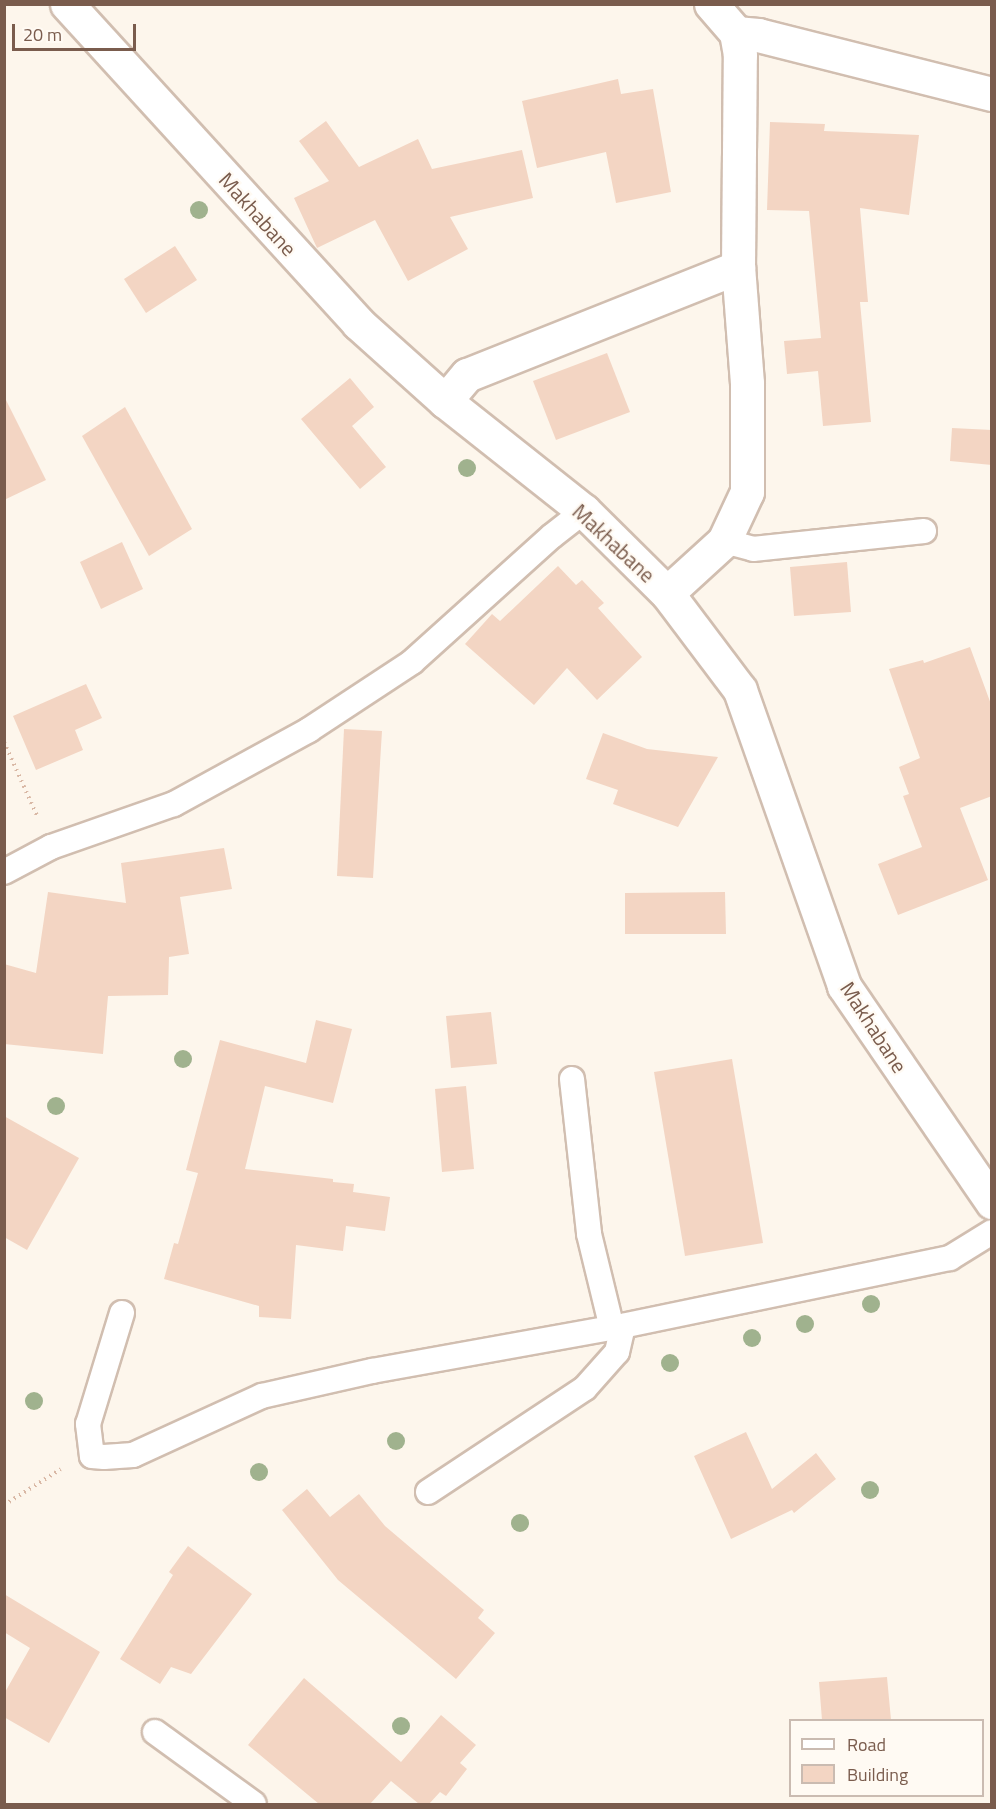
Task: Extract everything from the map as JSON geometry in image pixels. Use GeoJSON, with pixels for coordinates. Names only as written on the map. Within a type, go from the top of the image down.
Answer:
{"type":"FeatureCollection","features":[{"type":"Feature","properties":{"kind":"street","name":"Makhabane"},"geometry":{"type":"LineString","coordinates":[[67,4],[358,323],[445,401],[584,512],[667,592],[740,690],[844,986],[992,1202]]}},
{"type":"Feature","properties":{"kind":"street"},"geometry":{"type":"LineString","coordinates":[[667,592],[724,541],[747,492],[747,383],[738,267],[741,55],[736,33],[711,4]]}},
{"type":"Feature","properties":{"kind":"street"},"geometry":{"type":"LineString","coordinates":[[736,33],[758,35],[992,94]]}},
{"type":"Feature","properties":{"kind":"street"},"geometry":{"type":"LineString","coordinates":[[445,401],[467,375],[738,267]]}},
{"type":"Feature","properties":{"kind":"lane"},"geometry":{"type":"LineString","coordinates":[[4,872],[51,847],[174,804],[309,730],[412,662],[552,536],[584,512]]}},
{"type":"Feature","properties":{"kind":"lane"},"geometry":{"type":"LineString","coordinates":[[724,541],[753,549],[924,531]]}},
{"type":"Feature","properties":{"kind":"lane"},"geometry":{"type":"LineString","coordinates":[[428,1492],[585,1388],[617,1352],[617,1327],[590,1234],[572,1079]]}},
{"type":"Feature","properties":{"kind":"lane"},"geometry":{"type":"LineString","coordinates":[[122,1313],[88,1424],[92,1456],[104,1458],[133,1455],[262,1396],[372,1371],[617,1327],[950,1258],[992,1233]]}},
{"type":"Feature","properties":{"kind":"lane"},"geometry":{"type":"LineString","coordinates":[[156,1732],[254,1804]]}},
{"type":"Feature","properties":{"kind":"path"},"geometry":{"type":"LineString","coordinates":[[4,742],[51,847]]}},
{"type":"Feature","properties":{"kind":"path"},"geometry":{"type":"LineString","coordinates":[[4,1505],[67,1466],[92,1456]]}},
{"type":"Feature","properties":{"kind":"building"},"geometry":{"type":"Polygon","coordinates":[[[618,79],[621,94],[653,89],[671,192],[616,203],[606,152],[537,168],[522,101],[618,79]]]}},
{"type":"Feature","properties":{"kind":"building"},"geometry":{"type":"Polygon","coordinates":[[[326,121],[359,167],[418,139],[432,169],[522,150],[533,198],[450,217],[468,249],[408,281],[375,220],[317,248],[294,198],[329,181],[299,141],[326,121]]]}},
{"type":"Feature","properties":{"kind":"building"},"geometry":{"type":"Polygon","coordinates":[[[770,122],[825,124],[824,131],[919,135],[909,215],[860,208],[868,302],[860,302],[871,422],[823,426],[818,371],[787,374],[784,341],[821,338],[809,211],[767,210],[770,122]]]}},
{"type":"Feature","properties":{"kind":"building"},"geometry":{"type":"Polygon","coordinates":[[[175,246],[197,280],[146,313],[124,279],[175,246]]]}},
{"type":"Feature","properties":{"kind":"building"},"geometry":{"type":"Polygon","coordinates":[[[607,353],[630,412],[556,440],[533,381],[607,353]]]}},
{"type":"Feature","properties":{"kind":"building"},"geometry":{"type":"Polygon","coordinates":[[[350,378],[374,407],[352,426],[386,467],[360,489],[301,419],[350,378]]]}},
{"type":"Feature","properties":{"kind":"building"},"geometry":{"type":"Polygon","coordinates":[[[4,396],[46,480],[4,500],[4,396]]]}},
{"type":"Feature","properties":{"kind":"building"},"geometry":{"type":"Polygon","coordinates":[[[125,407],[192,529],[149,556],[82,436],[125,407]]]}},
{"type":"Feature","properties":{"kind":"building"},"geometry":{"type":"Polygon","coordinates":[[[952,428],[992,430],[992,465],[950,461],[952,428]]]}},
{"type":"Feature","properties":{"kind":"building"},"geometry":{"type":"Polygon","coordinates":[[[122,542],[143,589],[101,609],[80,562],[122,542]]]}},
{"type":"Feature","properties":{"kind":"building"},"geometry":{"type":"Polygon","coordinates":[[[847,562],[851,612],[794,616],[790,567],[847,562]]]}},
{"type":"Feature","properties":{"kind":"building"},"geometry":{"type":"Polygon","coordinates":[[[558,566],[576,585],[582,580],[604,603],[598,608],[642,657],[597,700],[567,668],[534,705],[465,644],[492,614],[500,621],[558,566]]]}},
{"type":"Feature","properties":{"kind":"building"},"geometry":{"type":"Polygon","coordinates":[[[970,647],[992,707],[992,796],[960,808],[988,880],[898,915],[878,864],[922,847],[903,796],[909,794],[899,767],[920,758],[889,669],[923,660],[924,663],[970,647]]]}},
{"type":"Feature","properties":{"kind":"building"},"geometry":{"type":"Polygon","coordinates":[[[86,684],[102,718],[75,730],[83,750],[36,770],[13,716],[86,684]]]}},
{"type":"Feature","properties":{"kind":"building"},"geometry":{"type":"Polygon","coordinates":[[[344,729],[382,731],[373,878],[337,876],[344,729]]]}},
{"type":"Feature","properties":{"kind":"building"},"geometry":{"type":"Polygon","coordinates":[[[603,733],[647,749],[718,757],[678,827],[613,804],[618,790],[586,779],[603,733]]]}},
{"type":"Feature","properties":{"kind":"building"},"geometry":{"type":"Polygon","coordinates":[[[224,848],[232,889],[180,897],[189,954],[169,957],[168,995],[108,996],[103,1054],[4,1044],[4,964],[36,973],[48,892],[126,903],[121,863],[224,848]]]}},
{"type":"Feature","properties":{"kind":"building"},"geometry":{"type":"Polygon","coordinates":[[[725,892],[726,934],[625,934],[625,893],[725,892]]]}},
{"type":"Feature","properties":{"kind":"building"},"geometry":{"type":"Polygon","coordinates":[[[491,1012],[497,1064],[451,1068],[446,1016],[491,1012]]]}},
{"type":"Feature","properties":{"kind":"building"},"geometry":{"type":"Polygon","coordinates":[[[316,1020],[352,1029],[333,1103],[265,1086],[245,1169],[333,1179],[333,1182],[354,1184],[353,1192],[390,1197],[385,1231],[346,1226],[343,1251],[296,1245],[291,1319],[259,1317],[259,1306],[164,1279],[174,1243],[178,1244],[198,1173],[186,1170],[220,1040],[306,1063],[316,1020]]]}},
{"type":"Feature","properties":{"kind":"building"},"geometry":{"type":"Polygon","coordinates":[[[732,1059],[763,1243],[685,1256],[654,1072],[732,1059]]]}},
{"type":"Feature","properties":{"kind":"building"},"geometry":{"type":"Polygon","coordinates":[[[466,1086],[474,1169],[442,1172],[435,1089],[466,1086]]]}},
{"type":"Feature","properties":{"kind":"building"},"geometry":{"type":"Polygon","coordinates":[[[4,1116],[79,1158],[27,1250],[4,1237],[4,1116]]]}},
{"type":"Feature","properties":{"kind":"building"},"geometry":{"type":"Polygon","coordinates":[[[746,1432],[772,1489],[816,1453],[836,1479],[794,1513],[792,1510],[731,1539],[694,1456],[746,1432]]]}},
{"type":"Feature","properties":{"kind":"building"},"geometry":{"type":"Polygon","coordinates":[[[307,1489],[330,1517],[359,1494],[385,1526],[484,1610],[478,1618],[495,1633],[456,1679],[338,1580],[282,1510],[307,1489]]]}},
{"type":"Feature","properties":{"kind":"building"},"geometry":{"type":"Polygon","coordinates":[[[188,1546],[252,1594],[191,1674],[171,1667],[160,1684],[120,1659],[173,1575],[169,1572],[188,1546]]]}},
{"type":"Feature","properties":{"kind":"building"},"geometry":{"type":"Polygon","coordinates":[[[4,1594],[100,1652],[49,1743],[4,1717],[4,1694],[30,1648],[4,1632],[4,1594]]]}},
{"type":"Feature","properties":{"kind":"building"},"geometry":{"type":"Polygon","coordinates":[[[887,1677],[891,1719],[822,1719],[819,1682],[887,1677]]]}},
{"type":"Feature","properties":{"kind":"building"},"geometry":{"type":"Polygon","coordinates":[[[304,1678],[401,1762],[441,1715],[476,1745],[460,1763],[467,1769],[446,1796],[440,1792],[429,1804],[419,1804],[391,1781],[370,1804],[319,1804],[248,1745],[304,1678]]]}}]}
